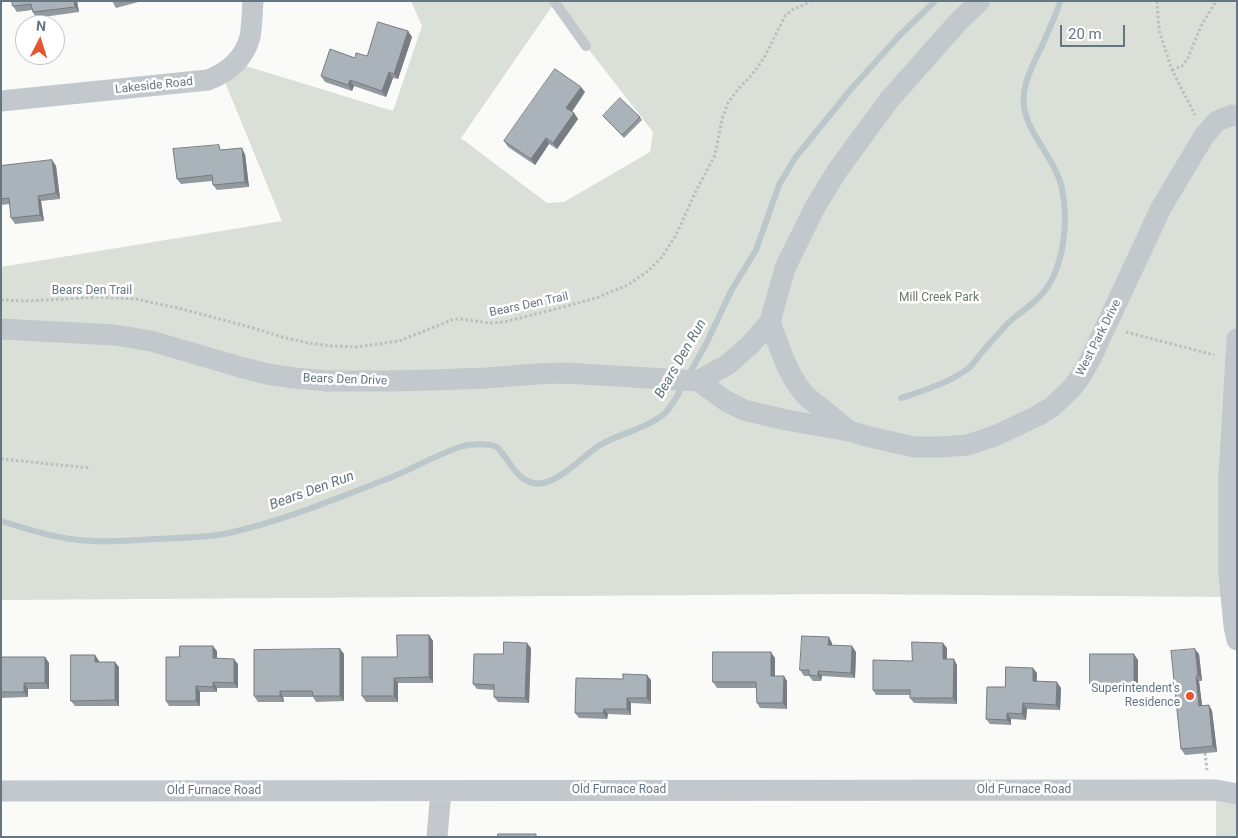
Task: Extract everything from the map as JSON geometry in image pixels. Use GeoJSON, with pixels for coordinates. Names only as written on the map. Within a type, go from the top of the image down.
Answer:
{"type":"FeatureCollection","features":[{"type":"Feature","properties":{"kind":"street","name":"Lakeside Road"},"geometry":{"type":"LineString","coordinates":[[1,101],[208,80],[222,75],[236,63],[243,53],[250,36],[253,1]]}},
{"type":"Feature","properties":{"kind":"street"},"geometry":{"type":"LineString","coordinates":[[696,381],[728,365],[750,345],[770,322],[785,268],[815,207],[837,171],[888,100],[959,21],[980,1]]}},
{"type":"Feature","properties":{"kind":"street","name":"West Park Drive"},"geometry":{"type":"LineString","coordinates":[[696,381],[726,401],[744,410],[786,420],[849,431],[914,447],[967,445],[995,436],[1039,415],[1052,407],[1082,376],[1161,208],[1204,136],[1217,120],[1232,115],[1237,116]]}},
{"type":"Feature","properties":{"kind":"street","name":"West Park Drive"},"geometry":{"type":"LineString","coordinates":[[770,322],[790,374],[801,390],[849,431]]}},
{"type":"Feature","properties":{"kind":"street","name":"Bears Den Drive"},"geometry":{"type":"LineString","coordinates":[[1,329],[115,334],[151,341],[267,374],[328,381],[433,380],[565,373],[696,381]]}},
{"type":"Feature","properties":{"kind":"street"},"geometry":{"type":"LineString","coordinates":[[1236,349],[1229,476],[1229,574],[1237,640]]}},
{"type":"Feature","properties":{"kind":"street"},"geometry":{"type":"LineString","coordinates":[[437,837],[441,790]]}},
{"type":"Feature","properties":{"kind":"street","name":"Old Furnace Road"},"geometry":{"type":"LineString","coordinates":[[1,791],[1216,790],[1237,794]]}},
{"type":"Feature","properties":{"kind":"lane"},"geometry":{"type":"LineString","coordinates":[[554,1],[586,46]]}},
{"type":"Feature","properties":{"kind":"path","name":"Bears Den Trail"},"geometry":{"type":"LineString","coordinates":[[1,300],[26,301],[99,297],[136,299],[182,309],[309,343],[357,347],[399,341],[452,320],[461,319],[489,324],[504,322],[596,298],[628,284],[648,271],[662,257],[676,236],[696,191],[715,155],[722,119],[728,104],[764,58],[784,16],[792,10],[812,1]]}},
{"type":"Feature","properties":{"kind":"path"},"geometry":{"type":"LineString","coordinates":[[1157,1],[1159,30],[1172,70],[1204,136]]}},
{"type":"Feature","properties":{"kind":"path"},"geometry":{"type":"LineString","coordinates":[[1172,70],[1182,66],[1188,58],[1201,26],[1216,1]]}},
{"type":"Feature","properties":{"kind":"path"},"geometry":{"type":"LineString","coordinates":[[1106,326],[1184,348],[1236,349]]}},
{"type":"Feature","properties":{"kind":"path"},"geometry":{"type":"LineString","coordinates":[[1,459],[91,468]]}},
{"type":"Feature","properties":{"kind":"green space","name":"Mill Creek Park"},"geometry":{"type":"Polygon","coordinates":[[[411,1],[1237,1],[1237,640],[1231,597],[843,594],[1,600],[1,267],[282,221],[222,75],[236,63],[393,111],[422,26],[411,1]],[[555,2],[461,138],[547,203],[564,202],[650,152],[653,132],[586,46],[555,2]]]}},
{"type":"Feature","properties":{"kind":"green space"},"geometry":{"type":"Polygon","coordinates":[[[1216,790],[1237,794],[1237,837],[1216,837],[1216,790]]]}},
{"type":"Feature","properties":{"kind":"building"},"geometry":{"type":"Polygon","coordinates":[[[12,1],[74,1],[75,7],[33,12],[31,4],[13,6],[12,1]]]}},
{"type":"Feature","properties":{"kind":"building"},"geometry":{"type":"Polygon","coordinates":[[[378,22],[408,31],[394,74],[389,72],[382,91],[350,80],[348,85],[321,76],[330,49],[355,58],[356,53],[367,56],[378,22]]]}},
{"type":"Feature","properties":{"kind":"building"},"geometry":{"type":"Polygon","coordinates":[[[555,69],[581,87],[566,108],[574,113],[553,143],[546,138],[531,159],[504,141],[555,69]]]}},
{"type":"Feature","properties":{"kind":"building"},"geometry":{"type":"Polygon","coordinates":[[[620,98],[640,117],[622,135],[603,116],[620,98]]]}},
{"type":"Feature","properties":{"kind":"building"},"geometry":{"type":"Polygon","coordinates":[[[219,145],[220,150],[242,148],[245,182],[213,185],[212,175],[177,179],[173,149],[219,145]]]}},
{"type":"Feature","properties":{"kind":"building"},"geometry":{"type":"Polygon","coordinates":[[[52,160],[56,193],[38,196],[40,215],[11,218],[9,198],[1,199],[1,166],[52,160]]]}},
{"type":"Feature","properties":{"kind":"building"},"geometry":{"type":"Polygon","coordinates":[[[397,635],[429,635],[429,677],[394,678],[394,696],[362,696],[362,657],[397,657],[397,635]]]}},
{"type":"Feature","properties":{"kind":"building"},"geometry":{"type":"Polygon","coordinates":[[[802,636],[829,637],[828,645],[852,646],[851,673],[818,671],[818,676],[809,675],[809,670],[800,670],[802,636]]]}},
{"type":"Feature","properties":{"kind":"building"},"geometry":{"type":"Polygon","coordinates":[[[504,642],[527,643],[525,698],[494,697],[494,685],[473,684],[474,654],[503,654],[504,642]]]}},
{"type":"Feature","properties":{"kind":"building"},"geometry":{"type":"Polygon","coordinates":[[[912,642],[943,643],[943,659],[954,659],[953,698],[910,698],[910,690],[873,690],[873,660],[912,661],[912,642]]]}},
{"type":"Feature","properties":{"kind":"building"},"geometry":{"type":"Polygon","coordinates":[[[180,646],[213,646],[213,658],[234,659],[234,683],[213,682],[213,687],[196,686],[196,701],[166,701],[166,657],[179,657],[180,646]]]}},
{"type":"Feature","properties":{"kind":"building"},"geometry":{"type":"Polygon","coordinates":[[[340,649],[340,696],[313,696],[312,691],[280,691],[280,696],[254,696],[254,650],[340,649]]]}},
{"type":"Feature","properties":{"kind":"building","name":"Superintendent's Residence"},"geometry":{"type":"Polygon","coordinates":[[[1195,649],[1199,706],[1209,705],[1213,746],[1181,749],[1171,651],[1195,649]]]}},
{"type":"Feature","properties":{"kind":"building"},"geometry":{"type":"Polygon","coordinates":[[[713,652],[771,652],[771,676],[784,676],[783,703],[757,703],[756,682],[713,682],[713,652]]]}},
{"type":"Feature","properties":{"kind":"building"},"geometry":{"type":"Polygon","coordinates":[[[1090,654],[1134,654],[1134,685],[1090,684],[1090,654]]]}},
{"type":"Feature","properties":{"kind":"building"},"geometry":{"type":"Polygon","coordinates":[[[71,655],[95,655],[95,662],[115,662],[115,700],[71,701],[71,655]]]}},
{"type":"Feature","properties":{"kind":"building"},"geometry":{"type":"Polygon","coordinates":[[[1,657],[45,657],[45,683],[24,683],[24,692],[1,692],[1,657]]]}},
{"type":"Feature","properties":{"kind":"building"},"geometry":{"type":"Polygon","coordinates":[[[1006,667],[1033,668],[1033,681],[1057,682],[1056,705],[1023,703],[1022,714],[1007,713],[1007,720],[986,719],[987,687],[1005,687],[1006,667]]]}},
{"type":"Feature","properties":{"kind":"building"},"geometry":{"type":"Polygon","coordinates":[[[623,674],[647,675],[647,698],[627,698],[627,709],[604,709],[603,713],[575,713],[576,678],[623,679],[623,674]]]}},
{"type":"Feature","properties":{"kind":"building"},"geometry":{"type":"Polygon","coordinates":[[[498,834],[536,834],[536,837],[498,837],[498,834]]]}},
{"type":"Feature","properties":{"kind":"waterway","name":"Bears Den Run"},"geometry":{"type":"LineString","coordinates":[[688,376],[706,344],[731,291],[756,250],[779,185],[795,158],[852,88],[900,35],[935,1]]}},
{"type":"Feature","properties":{"kind":"waterway"},"geometry":{"type":"LineString","coordinates":[[901,398],[946,382],[970,367],[1007,324],[1042,294],[1055,272],[1060,258],[1065,230],[1062,189],[1059,178],[1027,118],[1024,107],[1024,91],[1028,75],[1060,1]]}},
{"type":"Feature","properties":{"kind":"waterway","name":"Bears Den Run"},"geometry":{"type":"LineString","coordinates":[[1,521],[53,536],[91,541],[220,535],[309,509],[397,475],[453,449],[475,444],[497,447],[523,479],[533,483],[541,483],[558,477],[605,442],[657,419],[670,407],[683,385]]}},
{"type":"Feature","properties":{"kind":"place","name":"Superintendent's Residence"},"geometry":{"type":"Point","coordinates":[1190,696]}}]}
